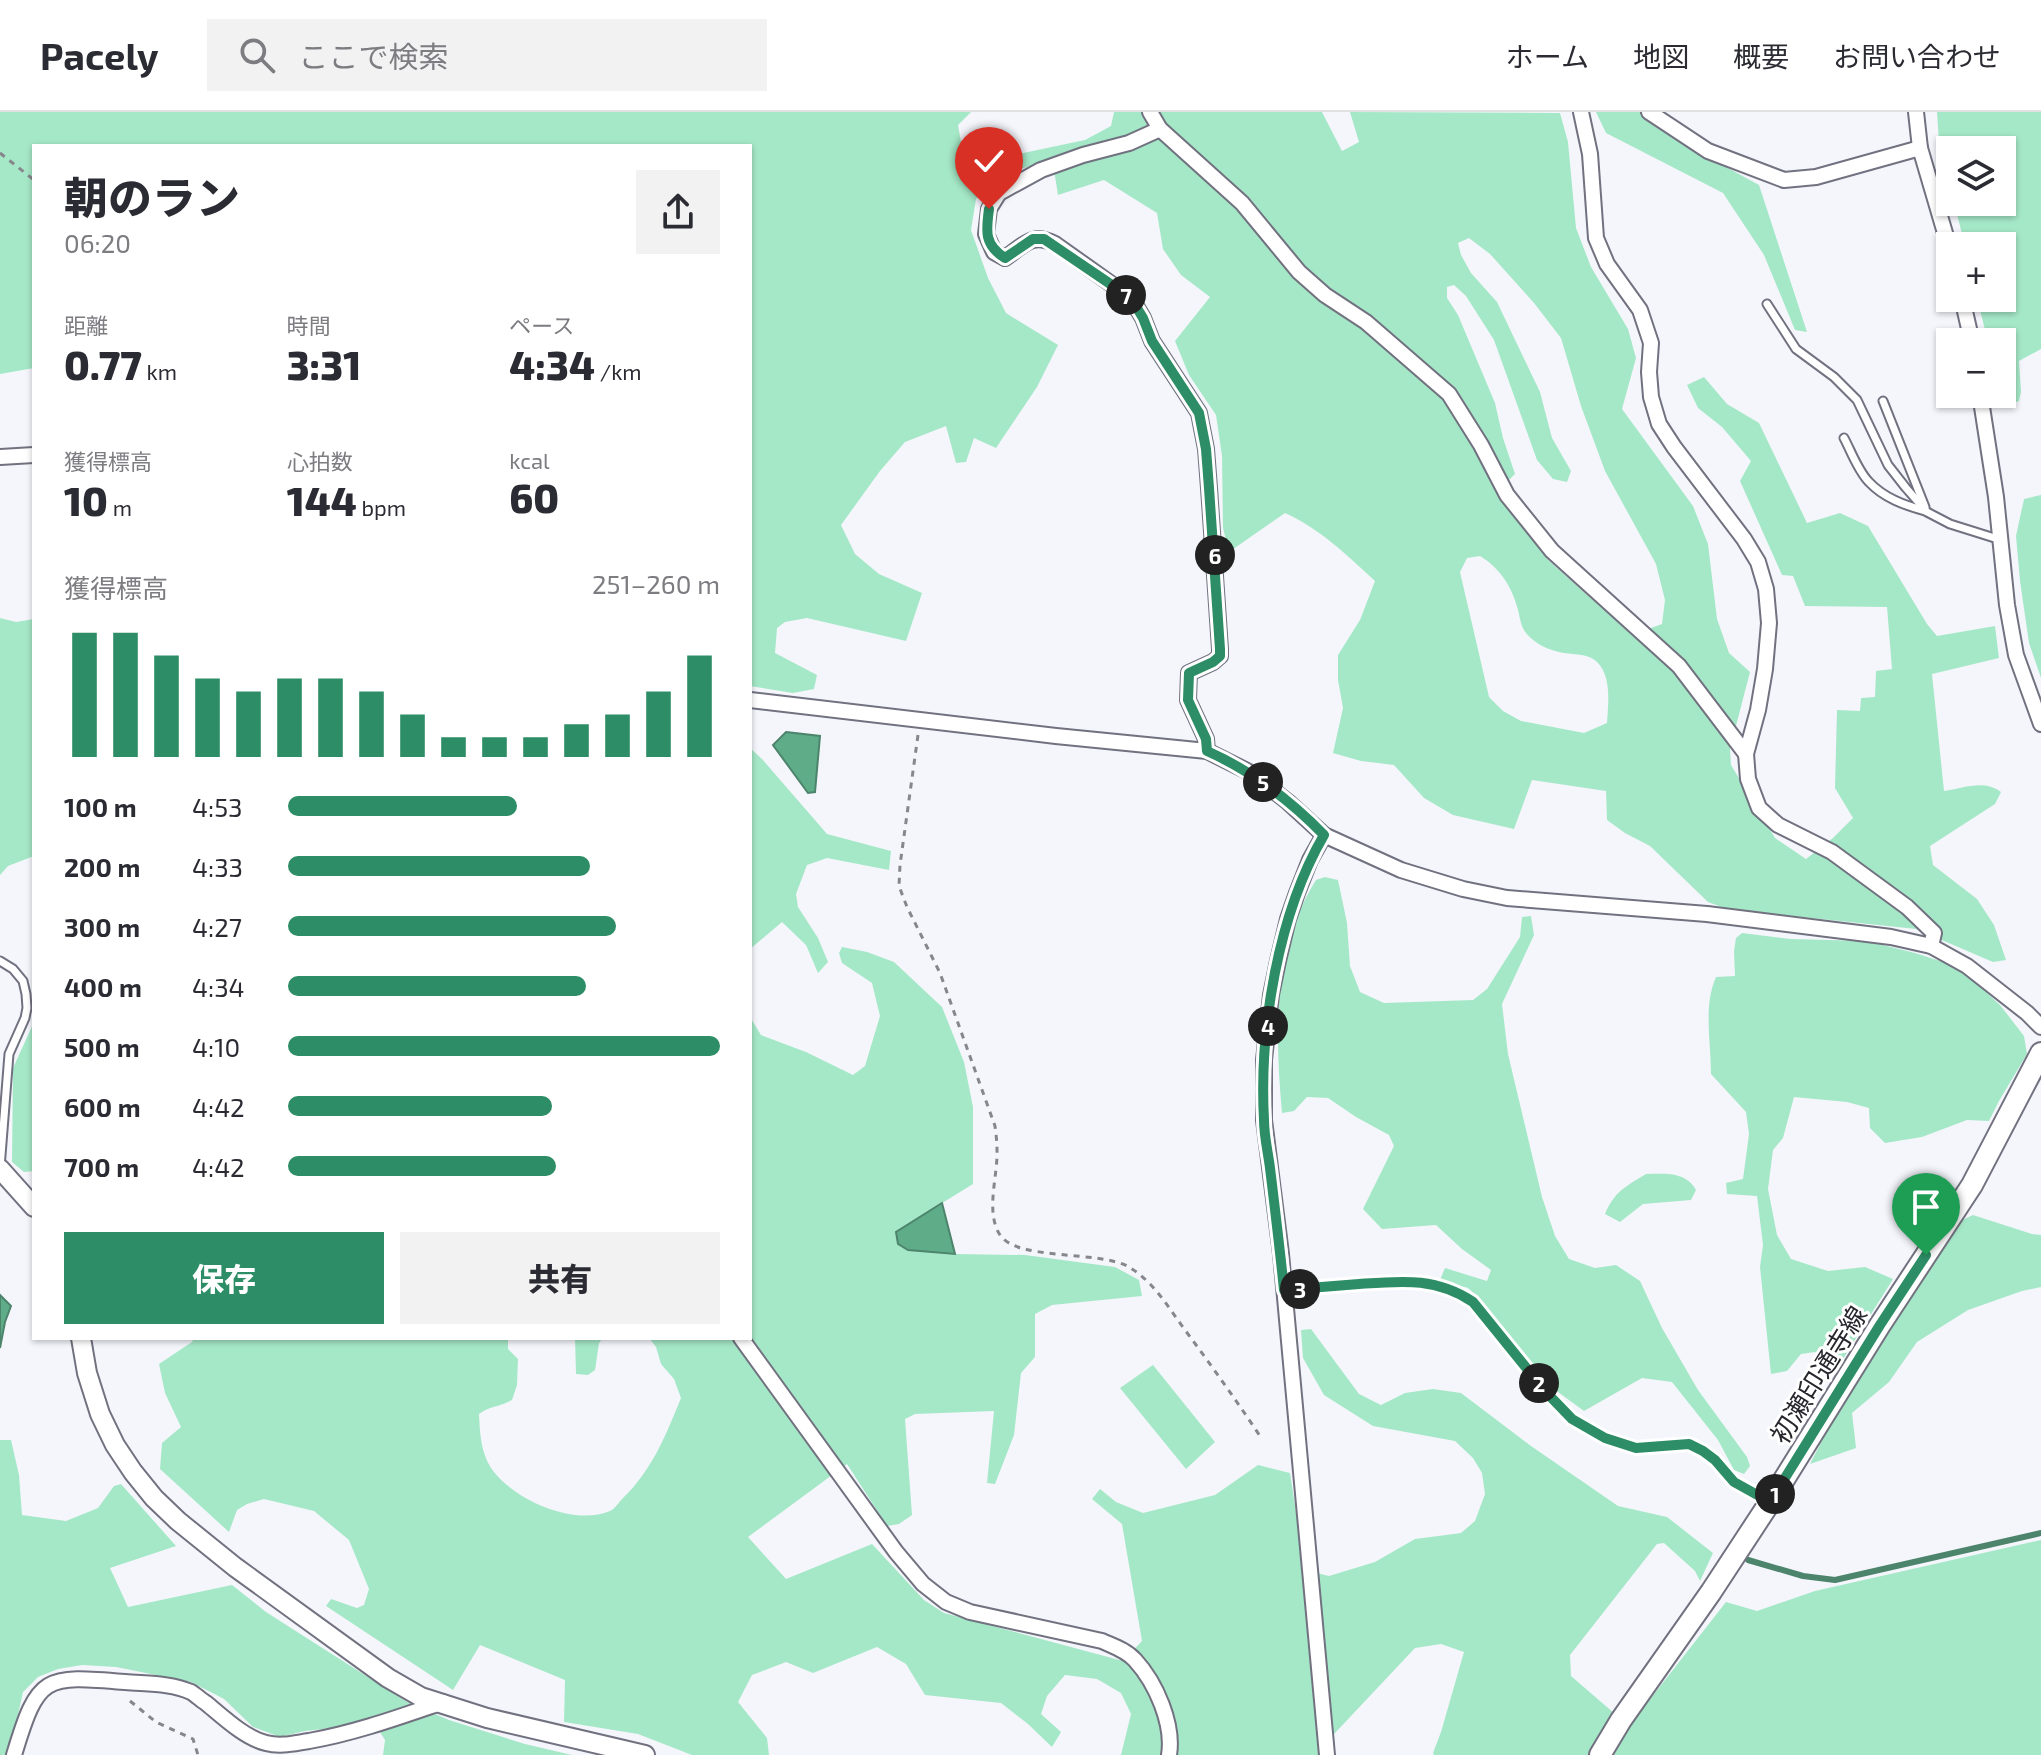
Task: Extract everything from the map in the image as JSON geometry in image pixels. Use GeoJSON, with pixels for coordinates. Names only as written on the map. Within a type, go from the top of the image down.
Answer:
{"type":"FeatureCollection","features":[{"type":"Feature","properties":{"kind":"main road","name":"初瀬印通寺線"},"geometry":{"type":"LineString","coordinates":[[1600,1755],[1770,1502],[1972,1185],[2041,1053]]}},
{"type":"Feature","properties":{"kind":"street"},"geometry":{"type":"LineString","coordinates":[[1150,112],[1160,129],[1242,203],[1299,272],[1325,295],[1366,322],[1449,394],[1507,495],[1552,551],[1679,666],[1746,754]]}},
{"type":"Feature","properties":{"kind":"street"},"geometry":{"type":"LineString","coordinates":[[1581,112],[1590,154],[1596,238],[1607,264],[1640,310],[1651,343],[1651,397],[1659,424],[1744,539],[1758,562],[1766,589],[1769,623],[1765,669],[1746,754],[1748,779],[1759,808],[1778,825],[1832,852],[1907,907],[1934,933],[1931,946]]}},
{"type":"Feature","properties":{"kind":"street"},"geometry":{"type":"LineString","coordinates":[[1649,112],[1708,151],[1784,180],[1816,177],[1920,148]]}},
{"type":"Feature","properties":{"kind":"street"},"geometry":{"type":"LineString","coordinates":[[1916,112],[1920,148],[1945,232]]}},
{"type":"Feature","properties":{"kind":"street"},"geometry":{"type":"LineString","coordinates":[[1160,129],[1129,143],[1041,170],[999,193],[989,209],[986,234],[994,252],[1005,258],[1033,239],[1044,239],[1131,298],[1152,341],[1199,413],[1206,449],[1220,656],[1189,673],[1188,700],[1206,739],[1207,751]]}},
{"type":"Feature","properties":{"kind":"street"},"geometry":{"type":"LineString","coordinates":[[1982,408],[2016,655],[2041,724]]}},
{"type":"Feature","properties":{"kind":"street"},"geometry":{"type":"LineString","coordinates":[[0,457],[32,455]]}},
{"type":"Feature","properties":{"kind":"street"},"geometry":{"type":"LineString","coordinates":[[752,700],[1207,751],[1251,773],[1324,835],[1401,870],[1463,889],[1507,898],[1707,914],[1891,937],[1931,946],[1967,966],[2041,1027]]}},
{"type":"Feature","properties":{"kind":"street"},"geometry":{"type":"LineString","coordinates":[[1324,835],[1310,860],[1288,919],[1271,995],[1264,1060],[1264,1120],[1284,1290],[1327,1755]]}},
{"type":"Feature","properties":{"kind":"street"},"geometry":{"type":"LineString","coordinates":[[0,1170],[32,1205]]}},
{"type":"Feature","properties":{"kind":"street"},"geometry":{"type":"LineString","coordinates":[[81,1340],[87,1373],[100,1414],[133,1472],[178,1521],[235,1567],[388,1678],[421,1697],[487,1718],[645,1755]]}},
{"type":"Feature","properties":{"kind":"street"},"geometry":{"type":"LineString","coordinates":[[742,1340],[896,1552],[923,1584],[946,1602],[970,1612],[1102,1641],[1122,1649],[1135,1659],[1158,1695],[1170,1732],[1169,1755]]}},
{"type":"Feature","properties":{"kind":"street"},"geometry":{"type":"LineString","coordinates":[[14,1755],[36,1696],[51,1682],[63,1679],[169,1686],[192,1693],[247,1734],[265,1743],[284,1745],[341,1736],[443,1702]]}},
{"type":"Feature","properties":{"kind":"lane"},"geometry":{"type":"LineString","coordinates":[[1767,304],[1796,349],[1834,377],[1857,400],[1888,465],[1927,512]]}},
{"type":"Feature","properties":{"kind":"lane"},"geometry":{"type":"LineString","coordinates":[[1883,401],[1927,512]]}},
{"type":"Feature","properties":{"kind":"lane"},"geometry":{"type":"LineString","coordinates":[[1844,438],[1867,481],[1887,497],[1950,524],[2001,540]]}},
{"type":"Feature","properties":{"kind":"lane"},"geometry":{"type":"LineString","coordinates":[[0,961],[13,969],[23,981],[27,1008],[9,1054],[0,1170]]}},
{"type":"Feature","properties":{"kind":"path"},"geometry":{"type":"LineString","coordinates":[[0,153],[32,178]]}},
{"type":"Feature","properties":{"kind":"path"},"geometry":{"type":"LineString","coordinates":[[920,719],[899,886],[940,973],[995,1126],[998,1151],[992,1200],[1000,1236],[1011,1245],[1053,1254],[1094,1257],[1125,1265],[1147,1279],[1260,1436]]}},
{"type":"Feature","properties":{"kind":"path"},"geometry":{"type":"LineString","coordinates":[[1284,1290],[1404,1281],[1432,1284],[1459,1292],[1473,1302],[1545,1391],[1572,1419],[1605,1438],[1636,1448],[1689,1444],[1715,1460],[1734,1482],[1770,1502]]}},
{"type":"Feature","properties":{"kind":"path"},"geometry":{"type":"LineString","coordinates":[[106,1680],[156,1722],[193,1739],[198,1755]]}},
{"type":"Feature","properties":{"kind":"shaded area"},"geometry":{"type":"Polygon","coordinates":[[[0,112],[971,112],[958,125],[965,165],[1085,140],[1111,126],[1114,112],[1322,112],[1342,151],[1359,142],[1350,112],[1560,113],[1568,142],[1576,228],[1591,267],[1628,329],[1636,358],[1622,409],[1693,506],[1708,544],[1717,619],[1729,653],[1750,672],[1730,749],[1731,765],[1775,838],[1806,859],[1853,818],[1835,788],[1837,710],[1860,711],[1861,698],[1875,697],[1876,671],[1892,669],[1887,607],[1805,606],[1793,576],[1782,575],[1740,481],[1751,461],[1722,427],[1698,408],[1687,385],[1704,377],[1727,404],[1759,423],[1807,523],[1840,513],[1868,526],[1937,636],[1995,626],[1999,658],[1932,674],[1944,791],[1981,785],[2001,792],[1995,804],[1930,846],[1933,865],[1977,899],[1994,925],[2006,960],[1993,962],[1916,929],[1727,909],[1708,902],[1650,846],[1607,820],[1606,791],[1532,780],[1514,829],[1453,815],[1424,798],[1394,765],[1361,761],[1333,753],[1343,708],[1338,655],[1360,620],[1375,581],[1344,552],[1285,513],[1229,552],[1223,528],[1222,456],[1216,415],[1189,375],[1175,341],[1210,297],[1181,275],[1163,249],[1157,213],[1104,180],[1058,195],[1054,170],[1038,164],[1003,174],[976,199],[971,230],[988,278],[1006,313],[1058,345],[1037,387],[996,448],[974,438],[966,462],[956,463],[946,426],[905,442],[880,471],[841,525],[855,554],[879,574],[922,593],[906,641],[807,618],[785,622],[777,628],[775,653],[817,675],[814,689],[793,693],[752,686],[752,144],[32,144],[32,368],[0,374],[0,112]],[[1469,238],[1458,243],[1471,273],[1497,302],[1540,392],[1552,438],[1571,471],[1567,482],[1553,479],[1537,460],[1494,340],[1466,296],[1454,285],[1447,287],[1447,298],[1458,315],[1495,403],[1515,474],[1498,491],[1548,560],[1632,635],[1662,624],[1665,600],[1656,564],[1605,471],[1561,338],[1490,254],[1469,238]],[[1480,556],[1467,558],[1460,572],[1489,697],[1503,711],[1521,721],[1584,733],[1607,723],[1607,684],[1598,663],[1586,656],[1548,649],[1530,637],[1523,628],[1509,586],[1494,567],[1480,556]]]}},
{"type":"Feature","properties":{"kind":"shaded area"},"geometry":{"type":"Polygon","coordinates":[[[1596,112],[1643,112],[1643,118],[1671,137],[1759,185],[1807,332],[1795,330],[1764,255],[1723,193],[1606,133],[1596,112]]]}},
{"type":"Feature","properties":{"kind":"shaded area"},"geometry":{"type":"Polygon","coordinates":[[[1937,112],[2041,112],[2041,349],[2019,361],[2021,392],[2016,402],[2016,328],[1984,328],[1980,312],[2016,312],[2016,232],[1962,232],[1958,216],[2016,216],[2016,136],[1939,136],[1937,112]]]}},
{"type":"Feature","properties":{"kind":"shaded area"},"geometry":{"type":"Polygon","coordinates":[[[2041,495],[2041,678],[2029,643],[2016,536],[2024,499],[2041,495]]]}},
{"type":"Feature","properties":{"kind":"shaded area"},"geometry":{"type":"Polygon","coordinates":[[[0,618],[16,622],[32,619],[32,857],[8,866],[0,875],[0,618]]]}},
{"type":"Feature","properties":{"kind":"shaded area"},"geometry":{"type":"Polygon","coordinates":[[[786,732],[820,736],[815,792],[808,793],[773,745],[786,732]]]}},
{"type":"Feature","properties":{"kind":"shaded area"},"geometry":{"type":"Polygon","coordinates":[[[752,750],[827,834],[891,851],[889,870],[827,858],[807,865],[796,894],[798,907],[818,938],[828,962],[818,973],[806,945],[782,922],[752,947],[752,750]]]}},
{"type":"Feature","properties":{"kind":"shaded area"},"geometry":{"type":"Polygon","coordinates":[[[1325,877],[1338,880],[1347,923],[1350,966],[1360,992],[1384,1003],[1473,1000],[1487,989],[1520,937],[1522,917],[1531,916],[1534,935],[1502,1004],[1508,1054],[1542,1197],[1555,1236],[1569,1259],[1595,1268],[1616,1265],[1640,1281],[1662,1328],[1698,1390],[1747,1457],[1750,1466],[1744,1474],[1734,1470],[1718,1440],[1672,1382],[1642,1378],[1584,1411],[1547,1384],[1483,1302],[1468,1288],[1440,1280],[1445,1268],[1487,1281],[1491,1270],[1436,1225],[1382,1229],[1363,1209],[1394,1146],[1389,1135],[1328,1098],[1307,1097],[1294,1111],[1282,1113],[1278,1023],[1284,964],[1302,907],[1316,880],[1325,877]]]}},
{"type":"Feature","properties":{"kind":"shaded area"},"geometry":{"type":"Polygon","coordinates":[[[1742,933],[1791,939],[1867,941],[1959,967],[2000,1005],[2024,1036],[2027,1054],[1989,1121],[1967,1120],[1922,1137],[1885,1143],[1870,1128],[1869,1108],[1847,1102],[1794,1097],[1783,1138],[1773,1150],[1768,1189],[1777,1235],[1791,1259],[1828,1271],[1865,1267],[1893,1279],[1838,1367],[1815,1352],[1801,1354],[1787,1371],[1771,1374],[1760,1267],[1763,1245],[1757,1196],[1727,1194],[1726,1183],[1743,1179],[1749,1134],[1746,1112],[1711,1074],[1709,1012],[1716,977],[1735,976],[1736,938],[1742,933]]]}},
{"type":"Feature","properties":{"kind":"shaded area"},"geometry":{"type":"Polygon","coordinates":[[[842,947],[894,962],[942,1007],[964,1062],[973,1107],[973,1184],[908,1224],[908,1250],[1025,1255],[1115,1267],[1139,1280],[1142,1296],[1052,1305],[1035,1314],[1035,1357],[1021,1373],[1014,1435],[995,1484],[987,1483],[994,1411],[915,1414],[905,1419],[912,1515],[899,1524],[887,1526],[847,1464],[748,1537],[786,1579],[872,1544],[924,1600],[944,1613],[1123,1661],[1142,1641],[1122,1524],[1092,1499],[1100,1489],[1116,1502],[1143,1513],[1215,1495],[1258,1465],[1290,1473],[1305,1570],[1329,1576],[1375,1562],[1415,1539],[1461,1533],[1475,1521],[1485,1494],[1482,1473],[1473,1458],[1455,1441],[1373,1426],[1324,1395],[1303,1358],[1301,1330],[1311,1329],[1359,1394],[1381,1405],[1405,1393],[1433,1389],[1461,1393],[1618,1506],[1667,1517],[1713,1553],[1700,1581],[1695,1571],[1664,1543],[1657,1544],[1570,1655],[1571,1676],[1629,1726],[1726,1602],[1757,1611],[1815,1591],[2041,1540],[2041,1755],[1434,1755],[1464,1652],[1441,1644],[1415,1648],[1319,1750],[1319,1755],[1121,1755],[1131,1714],[1121,1693],[1097,1679],[1065,1675],[1047,1696],[1041,1714],[1061,1732],[1052,1747],[1001,1703],[925,1695],[906,1664],[877,1647],[813,1673],[786,1662],[752,1675],[738,1702],[767,1738],[769,1755],[692,1755],[638,1734],[564,1722],[565,1680],[480,1645],[453,1690],[326,1606],[331,1599],[357,1608],[364,1605],[369,1589],[349,1540],[314,1511],[264,1499],[237,1510],[229,1532],[160,1469],[162,1443],[181,1427],[165,1393],[159,1364],[193,1340],[508,1340],[508,1349],[518,1359],[517,1385],[512,1400],[479,1414],[486,1459],[504,1483],[547,1508],[580,1515],[596,1515],[612,1510],[650,1464],[681,1398],[674,1379],[661,1364],[651,1340],[752,1340],[752,1020],[761,1035],[853,1075],[865,1066],[880,1016],[872,983],[842,963],[839,953],[842,947]]]}},
{"type":"Feature","properties":{"kind":"shaded area"},"geometry":{"type":"Polygon","coordinates":[[[32,1026],[32,1171],[24,1172],[12,1162],[13,1068],[32,1026]]]}},
{"type":"Feature","properties":{"kind":"shaded area"},"geometry":{"type":"Polygon","coordinates":[[[1646,1174],[1680,1177],[1696,1190],[1691,1200],[1643,1204],[1620,1222],[1605,1214],[1617,1195],[1646,1174]]]}},
{"type":"Feature","properties":{"kind":"shaded area"},"geometry":{"type":"Polygon","coordinates":[[[942,1203],[955,1254],[908,1250],[898,1244],[896,1232],[942,1203]]]}},
{"type":"Feature","properties":{"kind":"shaded area"},"geometry":{"type":"Polygon","coordinates":[[[1973,1215],[2041,1235],[2041,1287],[1968,1310],[1917,1342],[1889,1382],[1852,1413],[1856,1448],[1810,1464],[1836,1413],[1960,1221],[1973,1215]]]}},
{"type":"Feature","properties":{"kind":"shaded area"},"geometry":{"type":"Polygon","coordinates":[[[0,1295],[11,1306],[0,1348],[0,1295]]]}},
{"type":"Feature","properties":{"kind":"shaded area"},"geometry":{"type":"Polygon","coordinates":[[[575,1340],[601,1340],[595,1370],[588,1375],[576,1374],[575,1340]]]}},
{"type":"Feature","properties":{"kind":"shaded area"},"geometry":{"type":"Polygon","coordinates":[[[1153,1365],[1215,1442],[1186,1469],[1120,1388],[1153,1365]]]}},
{"type":"Feature","properties":{"kind":"shaded area"},"geometry":{"type":"Polygon","coordinates":[[[0,1440],[11,1440],[19,1475],[22,1515],[66,1521],[98,1508],[114,1486],[121,1484],[176,1546],[110,1568],[128,1607],[232,1585],[266,1612],[407,1702],[449,1720],[572,1755],[383,1755],[385,1740],[380,1732],[366,1724],[280,1737],[253,1727],[224,1699],[191,1682],[116,1667],[82,1665],[58,1669],[38,1677],[23,1692],[14,1733],[5,1755],[0,1755],[0,1440]]]}},
{"type":"Feature","properties":{"kind":"waterway"},"geometry":{"type":"LineString","coordinates":[[1748,1560],[1803,1576],[1835,1580],[2041,1533]]}},
{"type":"Feature","properties":{"kind":"route"},"geometry":{"type":"LineString","coordinates":[[989,209],[986,234],[994,252],[1005,258],[1033,239],[1044,239],[1131,298],[1152,341],[1199,413],[1206,449],[1220,656],[1189,673],[1188,700],[1206,739],[1207,751],[1251,773],[1324,835],[1310,860],[1288,919],[1271,995],[1264,1060],[1264,1120],[1284,1290],[1404,1281],[1432,1284],[1459,1292],[1473,1302],[1545,1391],[1572,1419],[1605,1438],[1636,1448],[1689,1444],[1715,1460],[1734,1482],[1770,1502],[1926,1255]]}}]}
